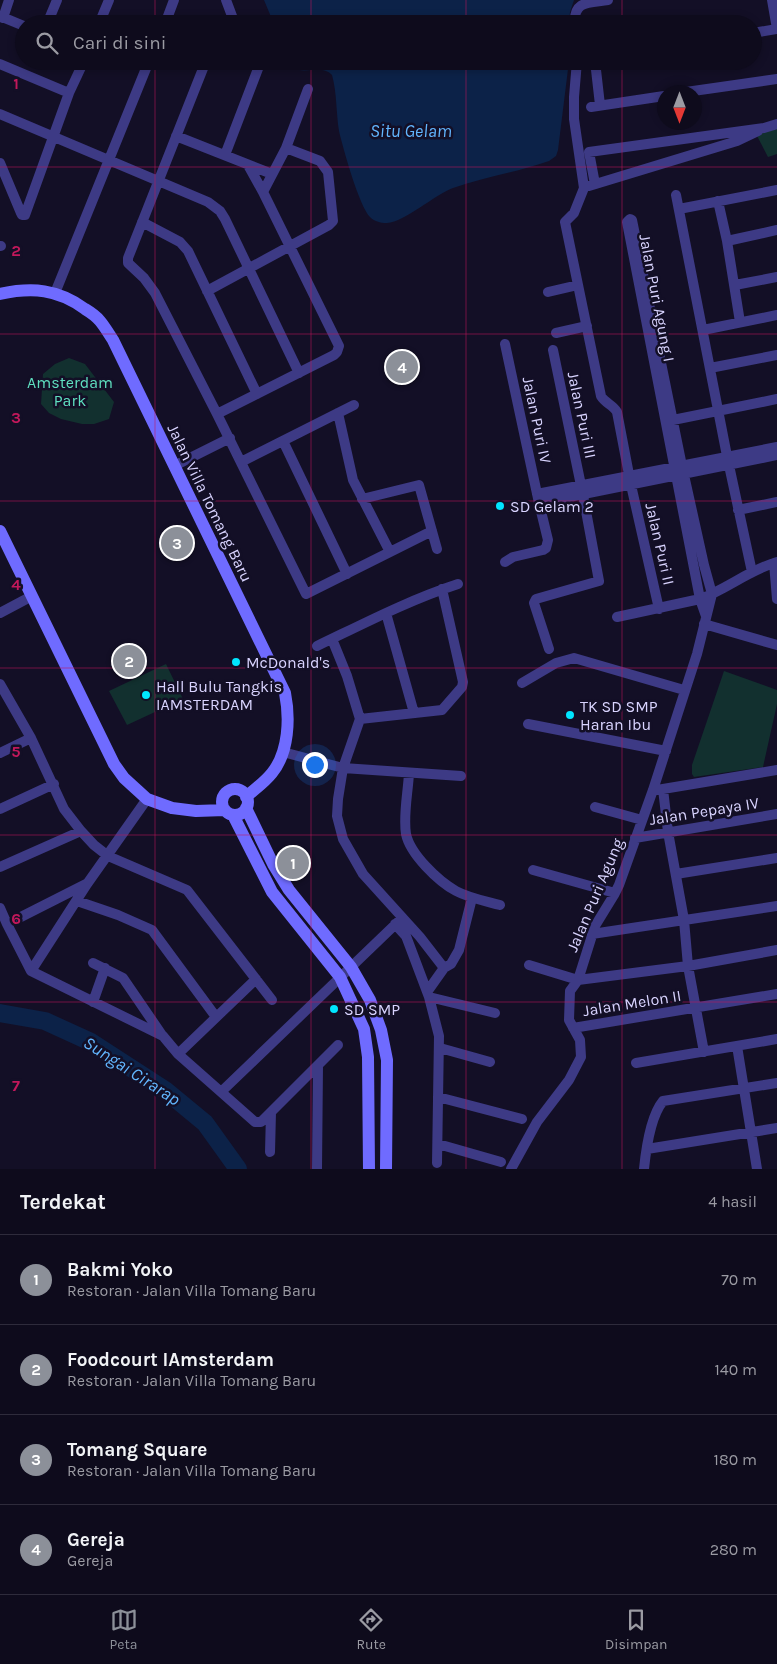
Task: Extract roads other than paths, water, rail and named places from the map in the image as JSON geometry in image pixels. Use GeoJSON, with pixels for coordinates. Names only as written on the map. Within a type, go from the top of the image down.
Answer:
{"type":"FeatureCollection","features":[{"type":"Feature","properties":{"kind":"street"},"geometry":{"type":"LineString","coordinates":[[9,0],[2,17],[15,22]]}},
{"type":"Feature","properties":{"kind":"street"},"geometry":{"type":"LineString","coordinates":[[51,15],[57,0]]}},
{"type":"Feature","properties":{"kind":"street"},"geometry":{"type":"LineString","coordinates":[[103,15],[109,0]]}},
{"type":"Feature","properties":{"kind":"street"},"geometry":{"type":"LineString","coordinates":[[168,15],[174,0]]}},
{"type":"Feature","properties":{"kind":"street"},"geometry":{"type":"LineString","coordinates":[[226,0],[232,15]]}},
{"type":"Feature","properties":{"kind":"street"},"geometry":{"type":"LineString","coordinates":[[575,15],[576,9],[586,3],[608,0]]}},
{"type":"Feature","properties":{"kind":"street"},"geometry":{"type":"LineString","coordinates":[[762,32],[777,29],[772,0]]}},
{"type":"Feature","properties":{"kind":"street"},"geometry":{"type":"LineString","coordinates":[[0,64],[69,93]]}},
{"type":"Feature","properties":{"kind":"street"},"geometry":{"type":"LineString","coordinates":[[0,164],[20,213],[25,215],[52,137],[80,70]]}},
{"type":"Feature","properties":{"kind":"street"},"geometry":{"type":"LineString","coordinates":[[55,293],[145,70]]}},
{"type":"Feature","properties":{"kind":"street"},"geometry":{"type":"LineString","coordinates":[[202,70],[127,260],[128,263],[151,286],[230,438],[306,594],[432,531]]}},
{"type":"Feature","properties":{"kind":"street"},"geometry":{"type":"LineString","coordinates":[[225,154],[258,70]]}},
{"type":"Feature","properties":{"kind":"street"},"geometry":{"type":"LineString","coordinates":[[576,70],[574,119],[584,188],[737,141],[751,136],[764,128]]}},
{"type":"Feature","properties":{"kind":"street"},"geometry":{"type":"LineString","coordinates":[[595,70],[596,106],[657,97]]}},
{"type":"Feature","properties":{"kind":"street"},"geometry":{"type":"LineString","coordinates":[[702,90],[777,78]]}},
{"type":"Feature","properties":{"kind":"street"},"geometry":{"type":"LineString","coordinates":[[263,192],[286,148],[308,90]]}},
{"type":"Feature","properties":{"kind":"street"},"geometry":{"type":"LineString","coordinates":[[0,114],[158,180],[214,206],[225,219],[299,373]]}},
{"type":"Feature","properties":{"kind":"street"},"geometry":{"type":"LineString","coordinates":[[595,184],[589,152],[764,128],[777,124]]}},
{"type":"Feature","properties":{"kind":"street"},"geometry":{"type":"LineString","coordinates":[[176,136],[272,174]]}},
{"type":"Feature","properties":{"kind":"street"},"geometry":{"type":"LineString","coordinates":[[207,291],[329,225],[333,221],[328,172],[320,161],[286,148]]}},
{"type":"Feature","properties":{"kind":"street"},"geometry":{"type":"LineString","coordinates":[[217,414],[334,355],[339,346],[248,165]]}},
{"type":"Feature","properties":{"kind":"street","name":"Jalan Puri II"},"geometry":{"type":"LineString","coordinates":[[584,188],[574,213],[565,222],[601,396],[614,406],[617,412],[630,481],[659,609]]}},
{"type":"Feature","properties":{"kind":"street"},"geometry":{"type":"LineString","coordinates":[[679,209],[777,190]]}},
{"type":"Feature","properties":{"kind":"street"},"geometry":{"type":"LineString","coordinates":[[676,195],[752,572]]}},
{"type":"Feature","properties":{"kind":"street"},"geometry":{"type":"LineString","coordinates":[[718,201],[727,241],[740,322]]}},
{"type":"Feature","properties":{"kind":"street","name":"Jalan Puri Agung I"},"geometry":{"type":"LineString","coordinates":[[647,307],[627,222],[630,219],[632,220],[670,421],[705,620]]}},
{"type":"Feature","properties":{"kind":"street"},"geometry":{"type":"LineString","coordinates":[[142,222],[180,242],[188,251],[257,394]]}},
{"type":"Feature","properties":{"kind":"street"},"geometry":{"type":"LineString","coordinates":[[727,241],[777,230]]}},
{"type":"Feature","properties":{"kind":"street"},"geometry":{"type":"LineString","coordinates":[[735,285],[777,277]]}},
{"type":"Feature","properties":{"kind":"street"},"geometry":{"type":"LineString","coordinates":[[548,292],[578,285]]}},
{"type":"Feature","properties":{"kind":"street","name":"Jalan Villa Tomang Baru"},"geometry":{"type":"LineString","coordinates":[[0,294],[18,290],[40,290],[55,293],[80,305],[99,319],[113,340],[285,693],[288,711],[283,752],[273,772],[246,803]]}},
{"type":"Feature","properties":{"kind":"street"},"geometry":{"type":"LineString","coordinates":[[703,330],[777,315]]}},
{"type":"Feature","properties":{"kind":"street"},"geometry":{"type":"LineString","coordinates":[[556,334],[587,326]]}},
{"type":"Feature","properties":{"kind":"street","name":"Jalan Puri IV"},"geometry":{"type":"LineString","coordinates":[[505,344],[538,498]]}},
{"type":"Feature","properties":{"kind":"street","name":"Jalan Puri III"},"geometry":{"type":"LineString","coordinates":[[549,649],[534,603],[536,599],[599,581],[553,350]]}},
{"type":"Feature","properties":{"kind":"street"},"geometry":{"type":"LineString","coordinates":[[710,368],[777,354]]}},
{"type":"Feature","properties":{"kind":"street"},"geometry":{"type":"LineString","coordinates":[[670,421],[777,400]]}},
{"type":"Feature","properties":{"kind":"street"},"geometry":{"type":"LineString","coordinates":[[241,462],[354,405]]}},
{"type":"Feature","properties":{"kind":"street"},"geometry":{"type":"LineString","coordinates":[[338,413],[353,480],[390,552]]}},
{"type":"Feature","properties":{"kind":"street"},"geometry":{"type":"LineString","coordinates":[[174,466],[230,438]]}},
{"type":"Feature","properties":{"kind":"street"},"geometry":{"type":"LineString","coordinates":[[283,441],[347,574]]}},
{"type":"Feature","properties":{"kind":"street"},"geometry":{"type":"LineString","coordinates":[[505,562],[513,557],[546,548],[548,540],[538,498],[679,471],[777,447]]}},
{"type":"Feature","properties":{"kind":"street"},"geometry":{"type":"LineString","coordinates":[[728,460],[777,455]]}},
{"type":"Feature","properties":{"kind":"street","name":"Jalan Puri Agung I"},"geometry":{"type":"LineString","coordinates":[[679,471],[712,594]]}},
{"type":"Feature","properties":{"kind":"street"},"geometry":{"type":"LineString","coordinates":[[362,499],[419,485],[437,549]]}},
{"type":"Feature","properties":{"kind":"street"},"geometry":{"type":"LineString","coordinates":[[738,510],[777,502]]}},
{"type":"Feature","properties":{"kind":"street"},"geometry":{"type":"LineString","coordinates":[[0,531],[114,764],[124,778],[147,799],[172,808],[196,812],[243,812],[246,803]]}},
{"type":"Feature","properties":{"kind":"street"},"geometry":{"type":"LineString","coordinates":[[617,617],[700,599],[752,572],[775,563],[777,599]]}},
{"type":"Feature","properties":{"kind":"street"},"geometry":{"type":"LineString","coordinates":[[317,646],[386,613],[458,584]]}},
{"type":"Feature","properties":{"kind":"street"},"geometry":{"type":"LineString","coordinates":[[360,719],[442,710],[463,684],[442,589]]}},
{"type":"Feature","properties":{"kind":"street","name":"Jalan Puri Agung"},"geometry":{"type":"LineString","coordinates":[[511,1169],[537,1122],[569,1080],[581,1057],[580,1040],[569,1020],[570,991],[578,980],[592,934],[615,893],[642,820],[658,790],[666,751],[697,654],[712,594]]}},
{"type":"Feature","properties":{"kind":"street"},"geometry":{"type":"LineString","coordinates":[[0,612],[32,596]]}},
{"type":"Feature","properties":{"kind":"street"},"geometry":{"type":"LineString","coordinates":[[386,613],[414,714]]}},
{"type":"Feature","properties":{"kind":"street"},"geometry":{"type":"LineString","coordinates":[[705,620],[777,645]]}},
{"type":"Feature","properties":{"kind":"street"},"geometry":{"type":"LineString","coordinates":[[332,639],[347,676],[360,719],[343,768],[337,816],[343,839],[363,874],[398,921],[406,936],[428,995],[437,1026],[440,1048],[437,1163]]}},
{"type":"Feature","properties":{"kind":"street"},"geometry":{"type":"LineString","coordinates":[[522,683],[556,663],[574,658],[684,690]]}},
{"type":"Feature","properties":{"kind":"street"},"geometry":{"type":"LineString","coordinates":[[0,684],[31,738],[64,809],[81,831],[108,856],[187,890],[272,1000]]}},
{"type":"Feature","properties":{"kind":"street"},"geometry":{"type":"LineString","coordinates":[[528,724],[666,751]]}},
{"type":"Feature","properties":{"kind":"street"},"geometry":{"type":"LineString","coordinates":[[0,753],[31,738]]}},
{"type":"Feature","properties":{"kind":"street"},"geometry":{"type":"LineString","coordinates":[[283,752],[343,768],[461,776]]}},
{"type":"Feature","properties":{"kind":"street"},"geometry":{"type":"LineString","coordinates":[[704,1052],[688,966],[684,920],[676,874],[658,790],[777,770]]}},
{"type":"Feature","properties":{"kind":"street"},"geometry":{"type":"LineString","coordinates":[[410,773],[406,813],[406,833],[409,845],[438,878],[455,891],[472,898],[500,905]]}},
{"type":"Feature","properties":{"kind":"street"},"geometry":{"type":"LineString","coordinates":[[0,809],[54,784]]}},
{"type":"Feature","properties":{"kind":"street"},"geometry":{"type":"LineString","coordinates":[[369,1169],[368,1057],[364,1029],[340,977],[272,892],[222,800],[230,791],[239,790],[273,864],[289,890],[351,967],[370,1000],[381,1030],[387,1060],[386,1169]]}},
{"type":"Feature","properties":{"kind":"street"},"geometry":{"type":"LineString","coordinates":[[31,972],[87,884],[147,799]]}},
{"type":"Feature","properties":{"kind":"street"},"geometry":{"type":"LineString","coordinates":[[595,808],[642,820]]}},
{"type":"Feature","properties":{"kind":"street","name":"Jalan Pepaya IV"},"geometry":{"type":"LineString","coordinates":[[635,838],[777,814]]}},
{"type":"Feature","properties":{"kind":"street"},"geometry":{"type":"LineString","coordinates":[[0,867],[81,831]]}},
{"type":"Feature","properties":{"kind":"street"},"geometry":{"type":"LineString","coordinates":[[676,874],[777,858]]}},
{"type":"Feature","properties":{"kind":"street"},"geometry":{"type":"LineString","coordinates":[[533,870],[615,893]]}},
{"type":"Feature","properties":{"kind":"street"},"geometry":{"type":"LineString","coordinates":[[6,924],[87,884]]}},
{"type":"Feature","properties":{"kind":"street"},"geometry":{"type":"LineString","coordinates":[[428,995],[444,968],[451,964],[459,950],[472,898]]}},
{"type":"Feature","properties":{"kind":"street"},"geometry":{"type":"LineString","coordinates":[[77,901],[152,930],[216,1017]]}},
{"type":"Feature","properties":{"kind":"street"},"geometry":{"type":"LineString","coordinates":[[592,934],[777,906]]}},
{"type":"Feature","properties":{"kind":"street"},"geometry":{"type":"LineString","coordinates":[[0,908],[6,924],[31,972],[163,1036]]}},
{"type":"Feature","properties":{"kind":"street"},"geometry":{"type":"LineString","coordinates":[[221,1092],[398,921]]}},
{"type":"Feature","properties":{"kind":"street"},"geometry":{"type":"LineString","coordinates":[[398,921],[420,937],[444,968]]}},
{"type":"Feature","properties":{"kind":"street"},"geometry":{"type":"LineString","coordinates":[[529,965],[578,980],[688,966],[777,950]]}},
{"type":"Feature","properties":{"kind":"street"},"geometry":{"type":"LineString","coordinates":[[93,963],[122,978],[178,1054],[255,1122],[260,1122],[271,1112],[338,1045]]}},
{"type":"Feature","properties":{"kind":"street"},"geometry":{"type":"LineString","coordinates":[[93,1002],[105,968]]}},
{"type":"Feature","properties":{"kind":"street"},"geometry":{"type":"LineString","coordinates":[[178,1054],[256,979]]}},
{"type":"Feature","properties":{"kind":"street","name":"Jalan Melon II"},"geometry":{"type":"LineString","coordinates":[[573,1028],[777,994]]}},
{"type":"Feature","properties":{"kind":"street"},"geometry":{"type":"LineString","coordinates":[[428,995],[495,1013]]}},
{"type":"Feature","properties":{"kind":"street"},"geometry":{"type":"LineString","coordinates":[[636,1063],[777,1039]]}},
{"type":"Feature","properties":{"kind":"street"},"geometry":{"type":"LineString","coordinates":[[737,1046],[757,1169]]}},
{"type":"Feature","properties":{"kind":"street"},"geometry":{"type":"LineString","coordinates":[[440,1048],[490,1062]]}},
{"type":"Feature","properties":{"kind":"street"},"geometry":{"type":"LineString","coordinates":[[317,1169],[318,1066]]}},
{"type":"Feature","properties":{"kind":"street"},"geometry":{"type":"LineString","coordinates":[[644,1169],[656,1113],[663,1101],[777,1083]]}},
{"type":"Feature","properties":{"kind":"street"},"geometry":{"type":"LineString","coordinates":[[438,1097],[522,1118]]}},
{"type":"Feature","properties":{"kind":"street"},"geometry":{"type":"LineString","coordinates":[[270,1152],[271,1112]]}},
{"type":"Feature","properties":{"kind":"street"},"geometry":{"type":"LineString","coordinates":[[647,1149],[777,1128]]}},
{"type":"Feature","properties":{"kind":"street"},"geometry":{"type":"LineString","coordinates":[[438,1144],[501,1162]]}},
{"type":"Feature","properties":{"kind":"water"},"geometry":{"type":"Polygon","coordinates":[[[264,0],[574,0],[570,15],[270,15],[264,0]]]}},
{"type":"Feature","properties":{"kind":"water","name":"Situ Gelam"},"geometry":{"type":"Polygon","coordinates":[[[321,70],[568,70],[556,156],[549,161],[537,165],[453,188],[402,218],[387,223],[377,222],[366,211],[356,189],[339,131],[332,75],[327,71],[321,70]]]}},
{"type":"Feature","properties":{"kind":"waterway","name":"Sungai Cirarap"},"geometry":{"type":"LineString","coordinates":[[0,1013],[45,1021],[91,1042],[165,1090],[205,1123],[238,1169]]}},
{"type":"Feature","properties":{"kind":"place","name":"Gereja"},"geometry":{"type":"Point","coordinates":[402,367]}},
{"type":"Feature","properties":{"kind":"place","name":"SD Gelam 2"},"geometry":{"type":"Point","coordinates":[500,506]}},
{"type":"Feature","properties":{"kind":"place","name":"Tomang Square"},"geometry":{"type":"Point","coordinates":[177,543]}},
{"type":"Feature","properties":{"kind":"place","name":"Foodcourt IAmsterdam"},"geometry":{"type":"Point","coordinates":[129,661]}},
{"type":"Feature","properties":{"kind":"place","name":"McDonald's"},"geometry":{"type":"Point","coordinates":[236,662]}},
{"type":"Feature","properties":{"kind":"place","name":"Hall Bulu Tangkis IAMSTERDAM"},"geometry":{"type":"Point","coordinates":[146,695]}},
{"type":"Feature","properties":{"kind":"place","name":"TK SD SMP Haran Ibu"},"geometry":{"type":"Point","coordinates":[570,715]}},
{"type":"Feature","properties":{"kind":"place","name":"Bakmi Yoko"},"geometry":{"type":"Point","coordinates":[293,863]}},
{"type":"Feature","properties":{"kind":"place","name":"SD SMP"},"geometry":{"type":"Point","coordinates":[334,1009]}},
{"type":"Feature","properties":{"kind":"park label","name":"Amsterdam Park"},"geometry":{"type":"Point","coordinates":[70,391]}}]}
